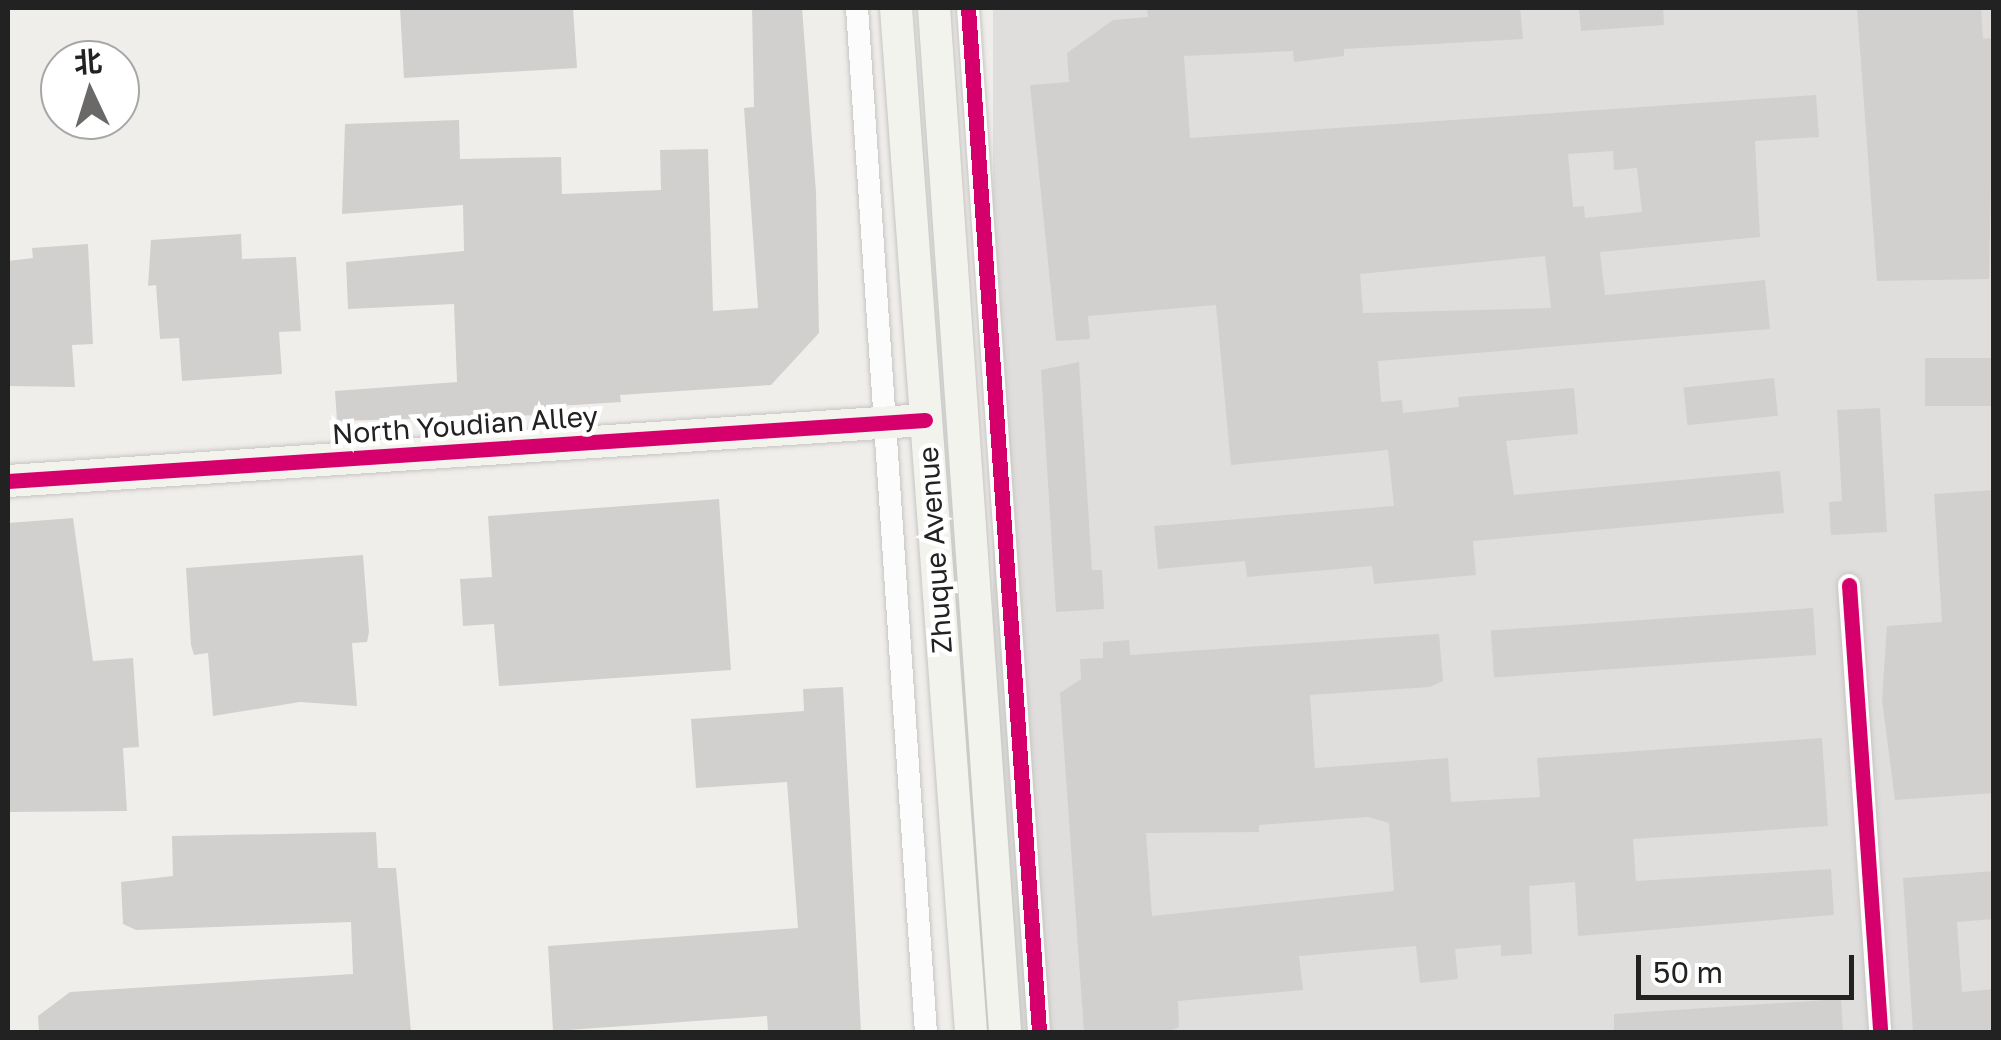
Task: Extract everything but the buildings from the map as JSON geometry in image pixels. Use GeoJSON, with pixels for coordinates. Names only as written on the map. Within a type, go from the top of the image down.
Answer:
{"type":"FeatureCollection","features":[{"type":"Feature","properties":{"kind":"main road","name":"Zhuque Avenue"},"geometry":{"type":"LineString","coordinates":[[896,8],[971,1032]]}},
{"type":"Feature","properties":{"kind":"main road","name":"Zhuque Avenue"},"geometry":{"type":"LineString","coordinates":[[934,8],[1005,1032]]}},
{"type":"Feature","properties":{"kind":"main road","name":"North Youdian Alley"},"geometry":{"type":"LineString","coordinates":[[8,481],[925,420]]}},
{"type":"Feature","properties":{"kind":"street"},"geometry":{"type":"LineString","coordinates":[[857,8],[926,1032]]}},
{"type":"Feature","properties":{"kind":"street"},"geometry":{"type":"LineString","coordinates":[[968,8],[1039,1032]]}},
{"type":"Feature","properties":{"kind":"street"},"geometry":{"type":"LineString","coordinates":[[1848,585],[1880,1032]]}},
{"type":"Feature","properties":{"kind":"shaded area"},"geometry":{"type":"Polygon","coordinates":[[[993,8],[1993,8],[1993,1032],[993,1032],[993,8]]]}},
{"type":"Feature","properties":{"kind":"cycle path"},"geometry":{"type":"LineString","coordinates":[[968,8],[1039,1032]]}},
{"type":"Feature","properties":{"kind":"cycle path"},"geometry":{"type":"LineString","coordinates":[[8,481],[925,420]]}},
{"type":"Feature","properties":{"kind":"cycle path"},"geometry":{"type":"LineString","coordinates":[[1849,585],[1880,1032]]}}]}
